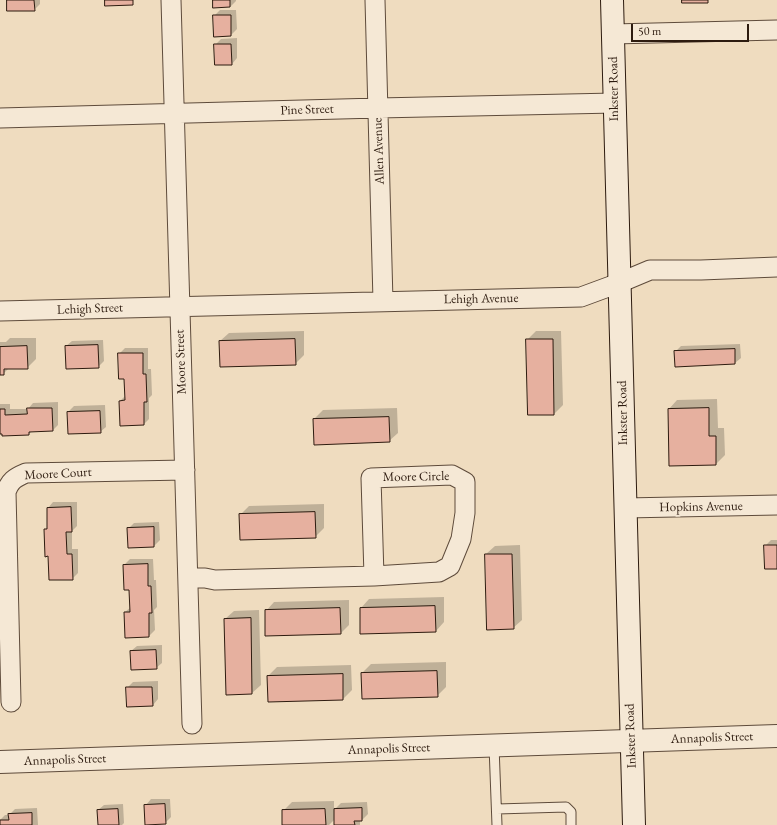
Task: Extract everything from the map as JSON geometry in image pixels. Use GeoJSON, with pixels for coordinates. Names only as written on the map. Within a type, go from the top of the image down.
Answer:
{"type":"FeatureCollection","features":[{"type":"Feature","properties":{"kind":"main road","name":"Inkster Road"},"geometry":{"type":"LineString","coordinates":[[612,0],[634,825]]}},
{"type":"Feature","properties":{"kind":"main road","name":"Annapolis Street"},"geometry":{"type":"LineString","coordinates":[[0,762],[777,736]]}},
{"type":"Feature","properties":{"kind":"street","name":"Moore Street"},"geometry":{"type":"LineString","coordinates":[[171,0],[192,724]]}},
{"type":"Feature","properties":{"kind":"street","name":"Allen Avenue"},"geometry":{"type":"LineString","coordinates":[[375,0],[383,301]]}},
{"type":"Feature","properties":{"kind":"street"},"geometry":{"type":"LineString","coordinates":[[613,34],[777,30]]}},
{"type":"Feature","properties":{"kind":"street","name":"Pine Street"},"geometry":{"type":"LineString","coordinates":[[0,118],[615,103]]}},
{"type":"Feature","properties":{"kind":"street","name":"Lehigh Avenue"},"geometry":{"type":"LineString","coordinates":[[180,306],[581,296],[620,283],[650,270],[701,270],[777,267]]}},
{"type":"Feature","properties":{"kind":"street","name":"Lehigh Street"},"geometry":{"type":"LineString","coordinates":[[0,311],[180,306]]}},
{"type":"Feature","properties":{"kind":"street","name":"Moore Court"},"geometry":{"type":"LineString","coordinates":[[11,702],[6,492],[9,484],[16,477],[26,473],[185,470]]}},
{"type":"Feature","properties":{"kind":"street","name":"Moore Circle"},"geometry":{"type":"LineString","coordinates":[[188,578],[205,578],[215,580],[374,576],[439,572],[450,566],[461,539],[465,513],[465,482],[452,475],[371,478],[374,576]]}},
{"type":"Feature","properties":{"kind":"street","name":"Hopkins Avenue"},"geometry":{"type":"LineString","coordinates":[[625,508],[777,505]]}},
{"type":"Feature","properties":{"kind":"lane"},"geometry":{"type":"LineString","coordinates":[[494,746],[497,825]]}},
{"type":"Feature","properties":{"kind":"lane"},"geometry":{"type":"LineString","coordinates":[[496,809],[566,808],[571,812],[571,825]]}},
{"type":"Feature","properties":{"kind":"building"},"geometry":{"type":"Polygon","coordinates":[[[7,0],[34,0],[35,11],[7,11],[7,0]]]}},
{"type":"Feature","properties":{"kind":"building"},"geometry":{"type":"Polygon","coordinates":[[[105,0],[133,0],[133,5],[105,6],[105,0]]]}},
{"type":"Feature","properties":{"kind":"building"},"geometry":{"type":"Polygon","coordinates":[[[213,0],[230,0],[230,7],[213,8],[213,0]]]}},
{"type":"Feature","properties":{"kind":"building"},"geometry":{"type":"Polygon","coordinates":[[[682,0],[708,0],[708,3],[682,3],[682,0]]]}},
{"type":"Feature","properties":{"kind":"building"},"geometry":{"type":"Polygon","coordinates":[[[213,15],[231,15],[231,36],[214,37],[213,15]]]}},
{"type":"Feature","properties":{"kind":"building"},"geometry":{"type":"Polygon","coordinates":[[[214,44],[231,44],[232,65],[215,65],[214,44]]]}},
{"type":"Feature","properties":{"kind":"building"},"geometry":{"type":"Polygon","coordinates":[[[295,339],[296,365],[220,367],[219,341],[295,339]]]}},
{"type":"Feature","properties":{"kind":"building"},"geometry":{"type":"Polygon","coordinates":[[[526,339],[553,339],[554,415],[528,415],[526,339]]]}},
{"type":"Feature","properties":{"kind":"building"},"geometry":{"type":"Polygon","coordinates":[[[98,345],[99,368],[66,369],[65,346],[98,345]]]}},
{"type":"Feature","properties":{"kind":"building"},"geometry":{"type":"Polygon","coordinates":[[[27,346],[28,369],[4,369],[4,375],[0,375],[0,347],[27,346]]]}},
{"type":"Feature","properties":{"kind":"building"},"geometry":{"type":"Polygon","coordinates":[[[735,349],[735,364],[675,367],[674,351],[735,349]]]}},
{"type":"Feature","properties":{"kind":"building"},"geometry":{"type":"Polygon","coordinates":[[[118,353],[143,353],[143,374],[146,374],[147,402],[144,402],[144,425],[120,426],[119,401],[125,400],[124,379],[119,379],[118,353]]]}},
{"type":"Feature","properties":{"kind":"building"},"geometry":{"type":"Polygon","coordinates":[[[27,408],[52,408],[53,431],[29,432],[29,435],[2,436],[2,434],[0,434],[0,409],[5,409],[5,415],[27,414],[27,408]]]}},
{"type":"Feature","properties":{"kind":"building"},"geometry":{"type":"Polygon","coordinates":[[[709,408],[709,436],[716,436],[716,465],[669,466],[668,409],[709,408]]]}},
{"type":"Feature","properties":{"kind":"building"},"geometry":{"type":"Polygon","coordinates":[[[100,411],[101,433],[68,434],[67,412],[100,411]]]}},
{"type":"Feature","properties":{"kind":"building"},"geometry":{"type":"Polygon","coordinates":[[[389,417],[390,442],[314,445],[313,419],[389,417]]]}},
{"type":"Feature","properties":{"kind":"building"},"geometry":{"type":"Polygon","coordinates":[[[71,507],[72,532],[66,532],[67,554],[72,554],[73,580],[49,580],[48,556],[45,557],[44,529],[47,529],[47,508],[71,507]]]}},
{"type":"Feature","properties":{"kind":"building"},"geometry":{"type":"Polygon","coordinates":[[[315,512],[316,538],[240,540],[239,514],[315,512]]]}},
{"type":"Feature","properties":{"kind":"building"},"geometry":{"type":"Polygon","coordinates":[[[154,527],[154,547],[128,548],[127,528],[154,527]]]}},
{"type":"Feature","properties":{"kind":"building"},"geometry":{"type":"Polygon","coordinates":[[[764,545],[777,545],[777,569],[765,569],[764,545]]]}},
{"type":"Feature","properties":{"kind":"building"},"geometry":{"type":"Polygon","coordinates":[[[485,554],[512,554],[514,629],[487,630],[485,554]]]}},
{"type":"Feature","properties":{"kind":"building"},"geometry":{"type":"Polygon","coordinates":[[[148,564],[148,586],[151,586],[152,613],[149,613],[149,637],[125,638],[124,612],[130,612],[129,590],[124,590],[123,565],[148,564]]]}},
{"type":"Feature","properties":{"kind":"building"},"geometry":{"type":"Polygon","coordinates":[[[435,606],[436,632],[360,634],[360,608],[435,606]]]}},
{"type":"Feature","properties":{"kind":"building"},"geometry":{"type":"Polygon","coordinates":[[[340,608],[341,634],[265,636],[265,610],[340,608]]]}},
{"type":"Feature","properties":{"kind":"building"},"geometry":{"type":"Polygon","coordinates":[[[251,618],[252,694],[226,695],[224,619],[251,618]]]}},
{"type":"Feature","properties":{"kind":"building"},"geometry":{"type":"Polygon","coordinates":[[[156,650],[157,669],[131,670],[130,651],[156,650]]]}},
{"type":"Feature","properties":{"kind":"building"},"geometry":{"type":"Polygon","coordinates":[[[437,671],[438,697],[362,699],[361,673],[437,671]]]}},
{"type":"Feature","properties":{"kind":"building"},"geometry":{"type":"Polygon","coordinates":[[[343,674],[343,700],[268,702],[267,676],[343,674]]]}},
{"type":"Feature","properties":{"kind":"building"},"geometry":{"type":"Polygon","coordinates":[[[126,687],[152,687],[153,706],[127,707],[126,687]]]}},
{"type":"Feature","properties":{"kind":"building"},"geometry":{"type":"Polygon","coordinates":[[[165,804],[166,824],[145,825],[144,805],[165,804]]]}},
{"type":"Feature","properties":{"kind":"building"},"geometry":{"type":"Polygon","coordinates":[[[362,808],[362,821],[354,821],[355,825],[334,825],[334,809],[362,808]]]}},
{"type":"Feature","properties":{"kind":"building"},"geometry":{"type":"Polygon","coordinates":[[[118,809],[119,825],[98,825],[97,810],[118,809]]]}},
{"type":"Feature","properties":{"kind":"building"},"geometry":{"type":"Polygon","coordinates":[[[325,809],[326,825],[282,825],[282,810],[325,809]]]}},
{"type":"Feature","properties":{"kind":"building"},"geometry":{"type":"Polygon","coordinates":[[[32,813],[32,825],[0,825],[0,820],[9,820],[8,814],[32,813]]]}}]}
